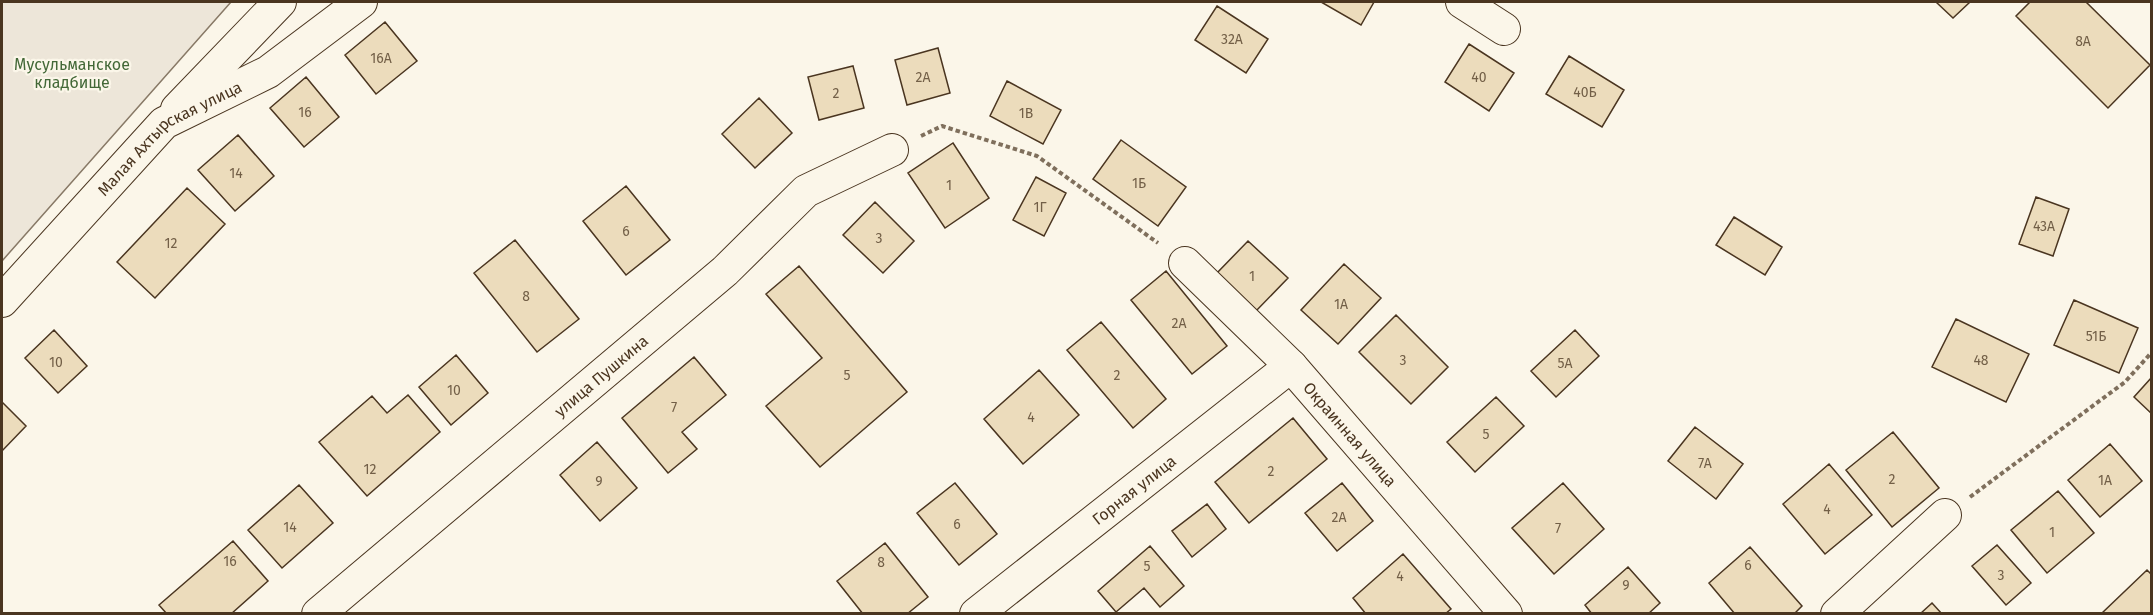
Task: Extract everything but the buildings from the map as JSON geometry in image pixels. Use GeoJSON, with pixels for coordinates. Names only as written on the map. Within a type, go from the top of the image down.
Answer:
{"type":"FeatureCollection","features":[{"type":"Feature","properties":{"kind":"street"},"geometry":{"type":"LineString","coordinates":[[164,123],[280,2]]}},
{"type":"Feature","properties":{"kind":"street","name":"Малая Ахтырская улица"},"geometry":{"type":"LineString","coordinates":[[2,302],[164,123],[268,72],[361,2]]}},
{"type":"Feature","properties":{"kind":"street"},"geometry":{"type":"LineString","coordinates":[[1462,2],[1504,29]]}},
{"type":"Feature","properties":{"kind":"street","name":"улица Пушкина"},"geometry":{"type":"LineString","coordinates":[[318,614],[726,271],[807,191],[892,150]]}},
{"type":"Feature","properties":{"kind":"street","name":"Окраинная улица"},"geometry":{"type":"LineString","coordinates":[[1185,263],[1291,366],[1506,614]]}},
{"type":"Feature","properties":{"kind":"street","name":"Горная улица"},"geometry":{"type":"LineString","coordinates":[[975,614],[1291,366]]}},
{"type":"Feature","properties":{"kind":"street"},"geometry":{"type":"LineString","coordinates":[[1837,614],[1945,515]]}},
{"type":"Feature","properties":{"kind":"path"},"geometry":{"type":"LineString","coordinates":[[892,150],[942,126],[1037,156],[1185,263]]}},
{"type":"Feature","properties":{"kind":"path"},"geometry":{"type":"LineString","coordinates":[[1945,515],[2125,382],[2151,352]]}},
{"type":"Feature","properties":{"kind":"green space","name":"Мусульманское кладбище"},"geometry":{"type":"Polygon","coordinates":[[[2,2],[231,2],[2,261],[2,2]]]}}]}
